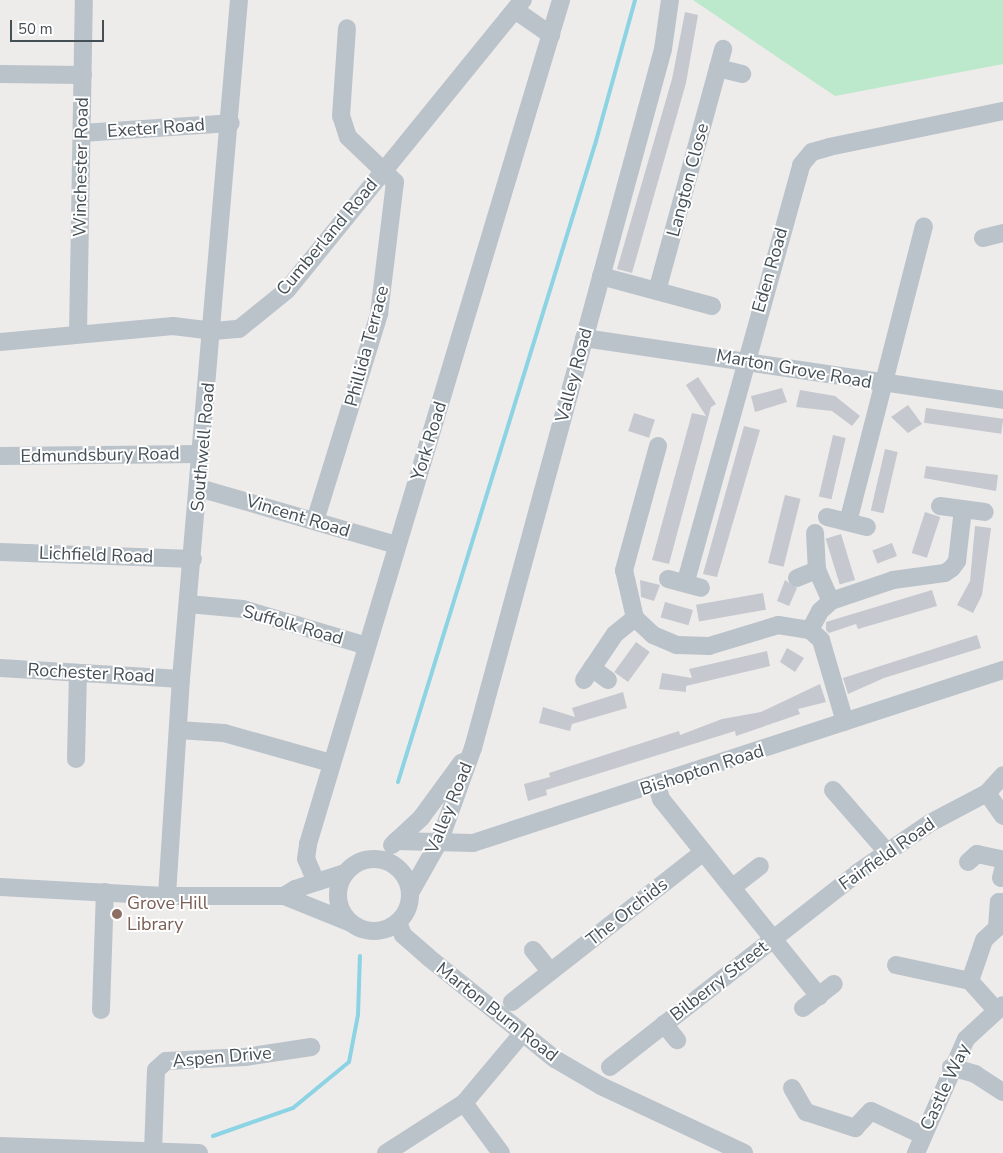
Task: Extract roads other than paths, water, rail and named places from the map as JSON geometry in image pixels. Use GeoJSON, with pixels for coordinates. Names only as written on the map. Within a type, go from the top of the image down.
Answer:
{"type":"FeatureCollection","features":[{"type":"Feature","properties":{"kind":"street","name":"Winchester Road"},"geometry":{"type":"LineString","coordinates":[[78,334],[84,0]]}},
{"type":"Feature","properties":{"kind":"street","name":"Southwell Road"},"geometry":{"type":"LineString","coordinates":[[167,895],[181,679],[214,331],[239,0]]}},
{"type":"Feature","properties":{"kind":"street","name":"York Road"},"geometry":{"type":"LineString","coordinates":[[316,882],[306,859],[331,763],[561,0]]}},
{"type":"Feature","properties":{"kind":"street","name":"Valley Road"},"geometry":{"type":"LineString","coordinates":[[410,893],[439,842],[473,748],[663,49],[670,0]]}},
{"type":"Feature","properties":{"kind":"street"},"geometry":{"type":"LineString","coordinates":[[519,5],[551,35]]}},
{"type":"Feature","properties":{"kind":"street","name":"Cumberland Road"},"geometry":{"type":"LineString","coordinates":[[0,347],[78,334],[173,326],[214,331],[239,329],[287,290],[519,5]]}},
{"type":"Feature","properties":{"kind":"street"},"geometry":{"type":"LineString","coordinates":[[346,28],[341,116],[348,137],[383,171]]}},
{"type":"Feature","properties":{"kind":"street","name":"Langton Close"},"geometry":{"type":"LineString","coordinates":[[657,291],[723,49]]}},
{"type":"Feature","properties":{"kind":"street"},"geometry":{"type":"LineString","coordinates":[[718,68],[742,74]]}},
{"type":"Feature","properties":{"kind":"street"},"geometry":{"type":"LineString","coordinates":[[0,74],[83,75]]}},
{"type":"Feature","properties":{"kind":"street","name":"Eden Road"},"geometry":{"type":"LineString","coordinates":[[668,579],[693,584],[744,359],[801,165],[812,152],[1003,111]]}},
{"type":"Feature","properties":{"kind":"street","name":"Exeter Road"},"geometry":{"type":"LineString","coordinates":[[82,133],[231,123]]}},
{"type":"Feature","properties":{"kind":"street","name":"Phillida Terrace"},"geometry":{"type":"LineString","coordinates":[[315,521],[379,314],[395,182],[383,171]]}},
{"type":"Feature","properties":{"kind":"street"},"geometry":{"type":"LineString","coordinates":[[848,522],[885,385],[924,227]]}},
{"type":"Feature","properties":{"kind":"street"},"geometry":{"type":"LineString","coordinates":[[983,238],[1003,233]]}},
{"type":"Feature","properties":{"kind":"street"},"geometry":{"type":"LineString","coordinates":[[601,276],[712,306]]}},
{"type":"Feature","properties":{"kind":"street","name":"Marton Grove Road"},"geometry":{"type":"LineString","coordinates":[[584,338],[744,359],[885,385],[1003,400]]}},
{"type":"Feature","properties":{"kind":"street"},"geometry":{"type":"LineString","coordinates":[[658,446],[645,463],[624,570],[635,618],[653,635],[677,645],[709,646],[778,625],[810,630],[821,640],[845,722]]}},
{"type":"Feature","properties":{"kind":"street","name":"Edmundsbury Road"},"geometry":{"type":"LineString","coordinates":[[0,456],[201,454]]}},
{"type":"Feature","properties":{"kind":"street","name":"Vincent Road"},"geometry":{"type":"LineString","coordinates":[[199,488],[397,545]]}},
{"type":"Feature","properties":{"kind":"street"},"geometry":{"type":"LineString","coordinates":[[940,506],[985,512]]}},
{"type":"Feature","properties":{"kind":"street"},"geometry":{"type":"LineString","coordinates":[[810,630],[820,610],[832,601],[893,580],[945,573],[952,568],[963,509]]}},
{"type":"Feature","properties":{"kind":"street"},"geometry":{"type":"LineString","coordinates":[[828,517],[868,527]]}},
{"type":"Feature","properties":{"kind":"street"},"geometry":{"type":"LineString","coordinates":[[815,533],[817,570],[832,601]]}},
{"type":"Feature","properties":{"kind":"street","name":"Lichfield Road"},"geometry":{"type":"LineString","coordinates":[[0,552],[193,559]]}},
{"type":"Feature","properties":{"kind":"street"},"geometry":{"type":"LineString","coordinates":[[797,578],[817,570]]}},
{"type":"Feature","properties":{"kind":"street","name":"Suffolk Road"},"geometry":{"type":"LineString","coordinates":[[188,604],[243,609],[367,646]]}},
{"type":"Feature","properties":{"kind":"street"},"geometry":{"type":"LineString","coordinates":[[608,680],[588,674],[615,634],[635,618]]}},
{"type":"Feature","properties":{"kind":"street","name":"Rochester Road"},"geometry":{"type":"LineString","coordinates":[[0,668],[181,679]]}},
{"type":"Feature","properties":{"kind":"street","name":"Bishopton Road"},"geometry":{"type":"LineString","coordinates":[[396,841],[473,844],[1003,670]]}},
{"type":"Feature","properties":{"kind":"street"},"geometry":{"type":"LineString","coordinates":[[76,759],[78,673]]}},
{"type":"Feature","properties":{"kind":"street"},"geometry":{"type":"LineString","coordinates":[[178,730],[224,733],[331,763]]}},
{"type":"Feature","properties":{"kind":"street","name":"Valley Road"},"geometry":{"type":"LineString","coordinates":[[377,859],[421,818],[473,748]]}},
{"type":"Feature","properties":{"kind":"street","name":"Fairfield Road"},"geometry":{"type":"LineString","coordinates":[[773,938],[886,852],[930,823],[987,793],[1003,775]]}},
{"type":"Feature","properties":{"kind":"street"},"geometry":{"type":"LineString","coordinates":[[657,785],[661,799],[819,996]]}},
{"type":"Feature","properties":{"kind":"street"},"geometry":{"type":"LineString","coordinates":[[833,790],[886,852]]}},
{"type":"Feature","properties":{"kind":"street"},"geometry":{"type":"LineString","coordinates":[[987,793],[1003,816]]}},
{"type":"Feature","properties":{"kind":"street","name":"The Orchids"},"geometry":{"type":"LineString","coordinates":[[512,1002],[703,852]]}},
{"type":"Feature","properties":{"kind":"street"},"geometry":{"type":"LineString","coordinates":[[968,862],[977,854],[1002,865]]}},
{"type":"Feature","properties":{"kind":"street"},"geometry":{"type":"LineString","coordinates":[[0,887],[167,895],[284,896],[351,924],[377,931],[398,922],[409,904],[410,893],[403,874],[377,859],[359,862],[344,873],[316,882],[284,896]]}},
{"type":"Feature","properties":{"kind":"street"},"geometry":{"type":"LineString","coordinates":[[732,887],[760,866]]}},
{"type":"Feature","properties":{"kind":"street"},"geometry":{"type":"LineString","coordinates":[[344,873],[338,901],[351,924]]}},
{"type":"Feature","properties":{"kind":"street"},"geometry":{"type":"LineString","coordinates":[[101,1010],[105,892]]}},
{"type":"Feature","properties":{"kind":"street"},"geometry":{"type":"LineString","coordinates":[[970,981],[984,940],[997,928],[999,902],[1002,902]]}},
{"type":"Feature","properties":{"kind":"street","name":"Marton Burn Road"},"geometry":{"type":"LineString","coordinates":[[398,922],[403,935],[521,1035],[601,1086],[744,1153]]}},
{"type":"Feature","properties":{"kind":"street","name":"Bilberry Street"},"geometry":{"type":"LineString","coordinates":[[610,1067],[773,938]]}},
{"type":"Feature","properties":{"kind":"street"},"geometry":{"type":"LineString","coordinates":[[533,950],[550,972]]}},
{"type":"Feature","properties":{"kind":"street"},"geometry":{"type":"LineString","coordinates":[[896,965],[970,981],[1000,1008]]}},
{"type":"Feature","properties":{"kind":"street"},"geometry":{"type":"LineString","coordinates":[[803,1008],[834,984]]}},
{"type":"Feature","properties":{"kind":"street","name":"Castle Way"},"geometry":{"type":"LineString","coordinates":[[916,1153],[951,1067],[966,1039],[1000,1008]]}},
{"type":"Feature","properties":{"kind":"street","name":"Bilberry Street"},"geometry":{"type":"LineString","coordinates":[[664,1024],[677,1040]]}},
{"type":"Feature","properties":{"kind":"street"},"geometry":{"type":"LineString","coordinates":[[386,1153],[464,1103],[521,1035]]}},
{"type":"Feature","properties":{"kind":"street","name":"Aspen Drive"},"geometry":{"type":"LineString","coordinates":[[153,1151],[156,1070],[166,1061],[245,1057],[311,1047]]}},
{"type":"Feature","properties":{"kind":"street"},"geometry":{"type":"LineString","coordinates":[[951,1067],[975,1074],[1003,1092]]}},
{"type":"Feature","properties":{"kind":"street"},"geometry":{"type":"LineString","coordinates":[[792,1088],[806,1112],[854,1128],[871,1111],[922,1135]]}},
{"type":"Feature","properties":{"kind":"street"},"geometry":{"type":"LineString","coordinates":[[464,1103],[501,1153]]}},
{"type":"Feature","properties":{"kind":"street"},"geometry":{"type":"LineString","coordinates":[[0,1146],[85,1151],[199,1153]]}},
{"type":"Feature","properties":{"kind":"waterway"},"geometry":{"type":"LineString","coordinates":[[398,782],[596,141],[635,0]]}},
{"type":"Feature","properties":{"kind":"waterway"},"geometry":{"type":"LineString","coordinates":[[213,1136],[293,1108],[349,1062],[358,1015],[360,956]]}},
{"type":"Feature","properties":{"kind":"place","name":"Grove Hill Library"},"geometry":{"type":"Point","coordinates":[117,914]}}]}
